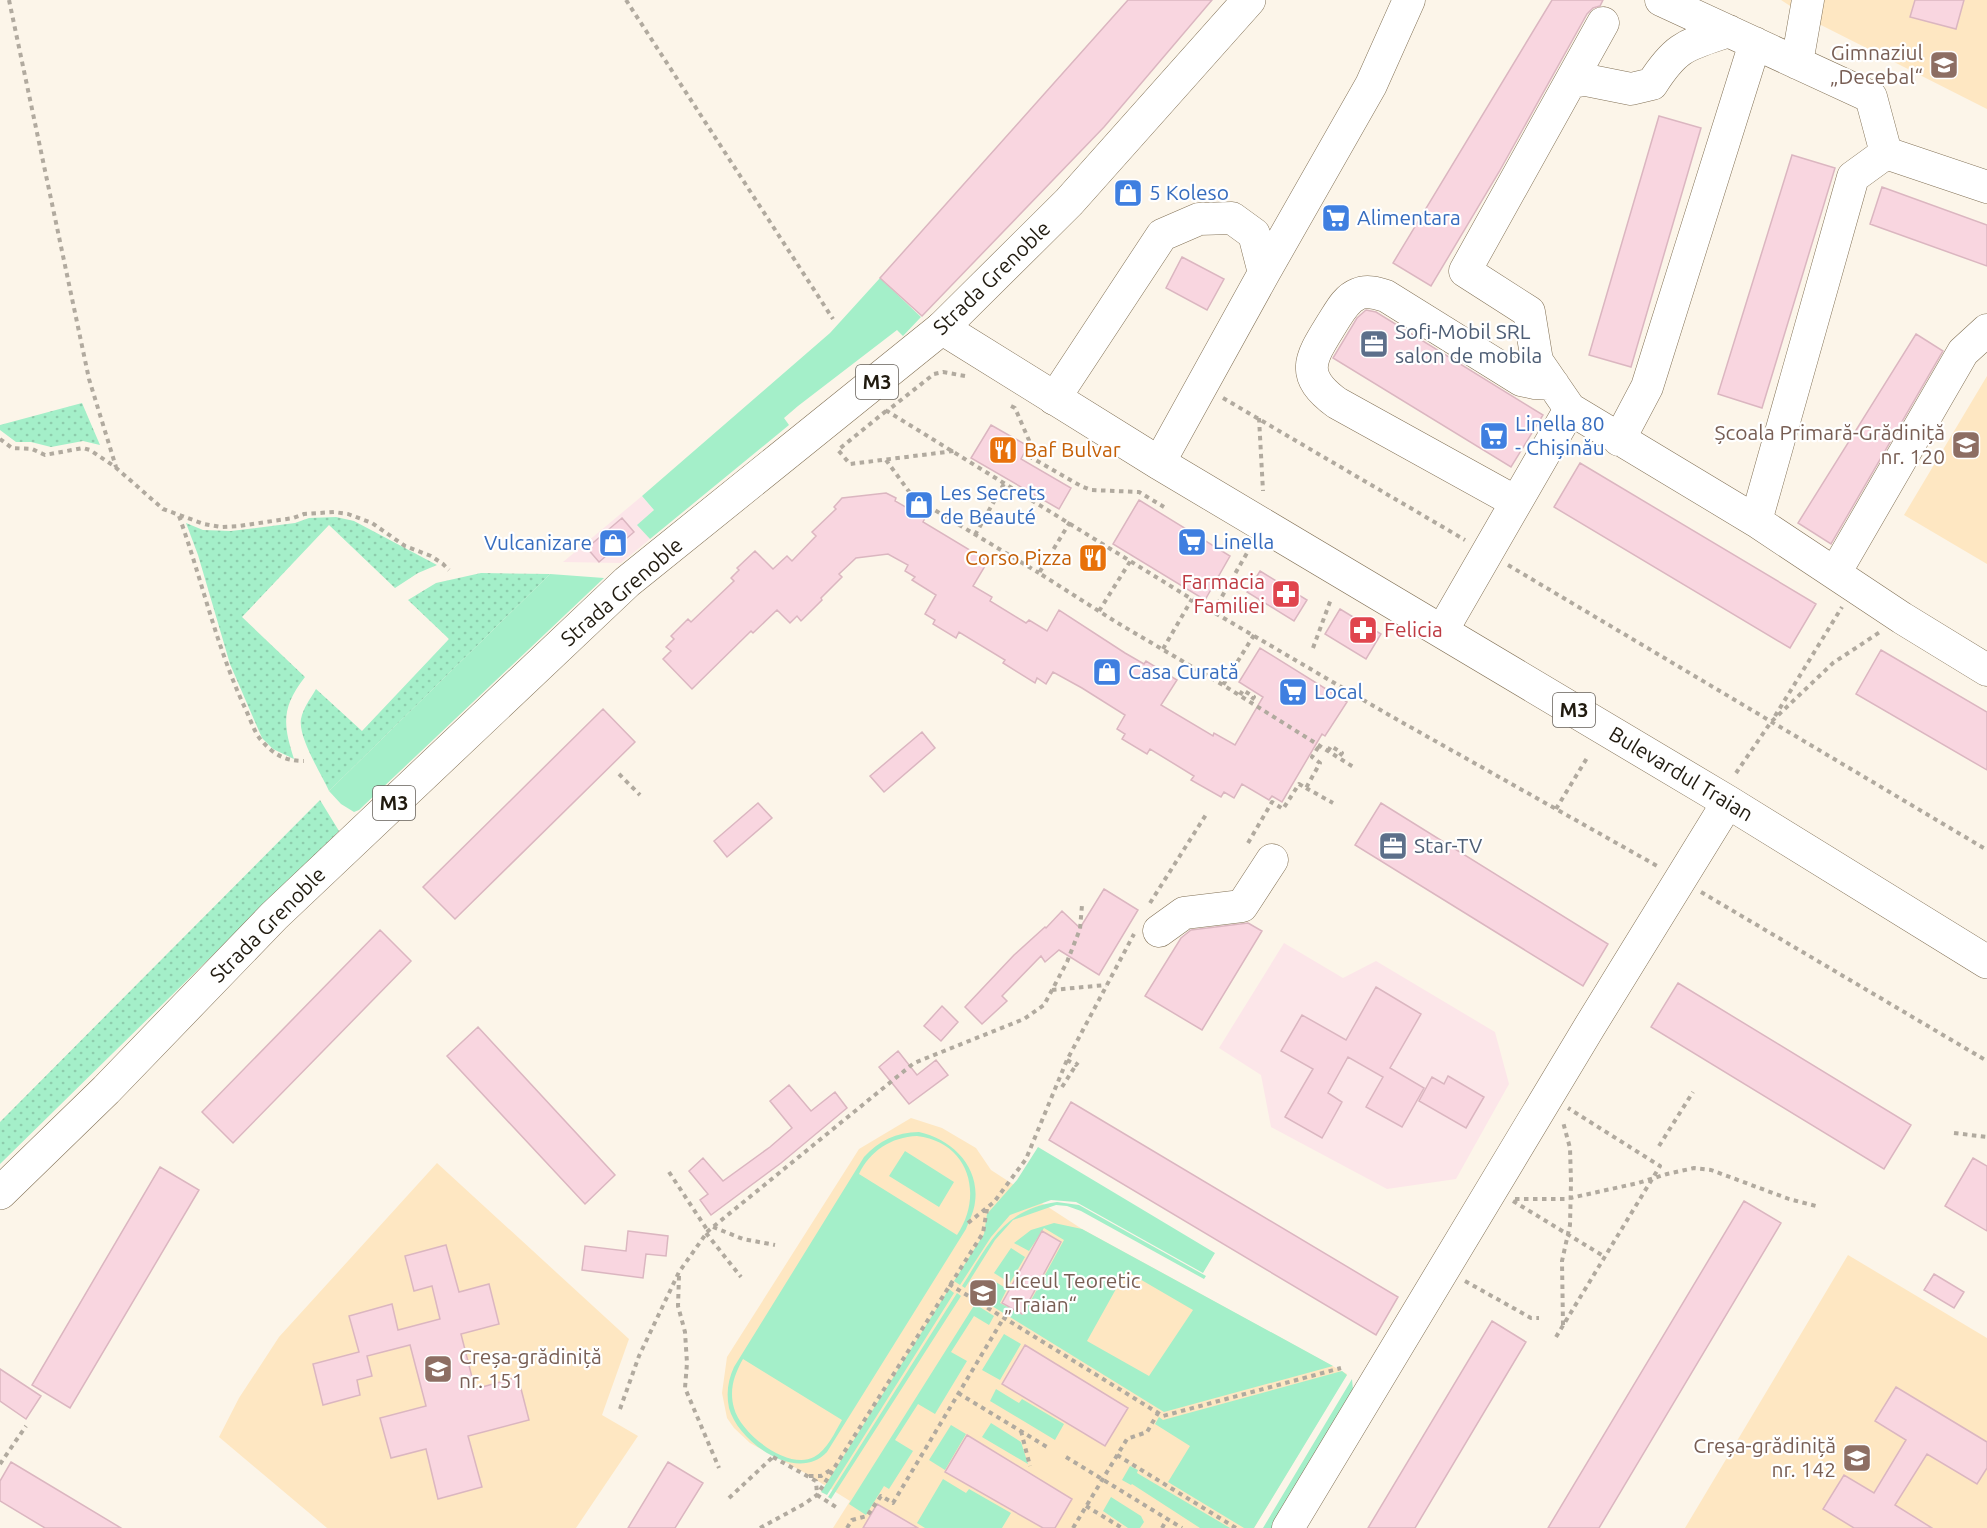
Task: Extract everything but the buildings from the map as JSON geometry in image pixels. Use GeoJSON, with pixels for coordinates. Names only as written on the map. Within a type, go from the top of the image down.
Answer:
{"type":"FeatureCollection","features":[{"type":"Feature","properties":{"kind":"main road","name":"Strada Grenoble"},"geometry":{"type":"LineString","coordinates":[[0,1193],[106,1090],[274,916],[627,582],[942,328],[1069,202],[1249,0]]}},
{"type":"Feature","properties":{"kind":"main road","name":"Bulevardul Traian"},"geometry":{"type":"LineString","coordinates":[[942,328],[1159,463],[1442,632],[1732,787],[1987,962]]}},
{"type":"Feature","properties":{"kind":"lane"},"geometry":{"type":"LineString","coordinates":[[1159,463],[1371,85],[1409,0]]}},
{"type":"Feature","properties":{"kind":"lane"},"geometry":{"type":"LineString","coordinates":[[1661,0],[1871,97],[1886,153]]}},
{"type":"Feature","properties":{"kind":"lane"},"geometry":{"type":"LineString","coordinates":[[1797,63],[1808,0]]}},
{"type":"Feature","properties":{"kind":"lane"},"geometry":{"type":"LineString","coordinates":[[1603,23],[1465,271],[1529,312],[1537,361],[1570,409],[1756,521],[1902,618],[1987,670]]}},
{"type":"Feature","properties":{"kind":"lane"},"geometry":{"type":"LineString","coordinates":[[1570,82],[1586,80],[1631,89],[1652,84],[1666,62],[1685,46],[1742,37]]}},
{"type":"Feature","properties":{"kind":"lane"},"geometry":{"type":"LineString","coordinates":[[1619,440],[1647,387],[1742,37]]}},
{"type":"Feature","properties":{"kind":"lane"},"geometry":{"type":"LineString","coordinates":[[1886,153],[1987,187]]}},
{"type":"Feature","properties":{"kind":"lane"},"geometry":{"type":"LineString","coordinates":[[1756,521],[1852,177],[1886,153]]}},
{"type":"Feature","properties":{"kind":"lane"},"geometry":{"type":"LineString","coordinates":[[1054,399],[1162,236],[1199,219],[1232,218],[1254,234],[1264,273]]}},
{"type":"Feature","properties":{"kind":"lane"},"geometry":{"type":"LineString","coordinates":[[1516,502],[1337,403],[1320,391],[1314,380],[1311,364],[1315,351],[1347,300],[1360,293],[1373,292],[1386,296],[1521,380],[1553,384]]}},
{"type":"Feature","properties":{"kind":"lane"},"geometry":{"type":"LineString","coordinates":[[1845,580],[1963,352],[1987,330]]}},
{"type":"Feature","properties":{"kind":"lane"},"geometry":{"type":"LineString","coordinates":[[1442,632],[1570,409]]}},
{"type":"Feature","properties":{"kind":"lane"},"geometry":{"type":"LineString","coordinates":[[1288,1528],[1590,1026],[1681,880],[1732,787]]}},
{"type":"Feature","properties":{"kind":"lane"},"geometry":{"type":"LineString","coordinates":[[1148,921],[1184,913],[1242,906],[1260,851]]}},
{"type":"Feature","properties":{"kind":"path"},"geometry":{"type":"LineString","coordinates":[[9,0],[89,379],[116,468]]}},
{"type":"Feature","properties":{"kind":"path"},"geometry":{"type":"LineString","coordinates":[[626,0],[833,319]]}},
{"type":"Feature","properties":{"kind":"path"},"geometry":{"type":"LineString","coordinates":[[955,451],[850,464],[838,450],[934,374],[943,372],[970,378]]}},
{"type":"Feature","properties":{"kind":"path"},"geometry":{"type":"LineString","coordinates":[[1201,387],[1259,418],[1987,850]]}},
{"type":"Feature","properties":{"kind":"path"},"geometry":{"type":"LineString","coordinates":[[1007,403],[1015,408],[1031,445],[1032,458],[1081,486],[1092,490],[1139,492],[1164,507]]}},
{"type":"Feature","properties":{"kind":"path"},"geometry":{"type":"LineString","coordinates":[[886,411],[955,451],[1213,612],[1681,880],[1987,1061]]}},
{"type":"Feature","properties":{"kind":"path"},"geometry":{"type":"LineString","coordinates":[[1259,418],[1263,491]]}},
{"type":"Feature","properties":{"kind":"path"},"geometry":{"type":"LineString","coordinates":[[0,439],[12,448],[32,449],[45,455],[82,448],[90,450],[116,468],[163,509],[204,524],[221,527],[281,520],[304,514],[334,512],[348,514],[372,524],[405,546],[431,556],[449,570]]}},
{"type":"Feature","properties":{"kind":"path"},"geometry":{"type":"LineString","coordinates":[[886,460],[913,497],[1240,695],[1355,768]]}},
{"type":"Feature","properties":{"kind":"path"},"geometry":{"type":"LineString","coordinates":[[975,535],[1005,482]]}},
{"type":"Feature","properties":{"kind":"path"},"geometry":{"type":"LineString","coordinates":[[179,515],[196,563],[228,672],[259,739],[276,755],[288,761],[304,761]]}},
{"type":"Feature","properties":{"kind":"path"},"geometry":{"type":"LineString","coordinates":[[1039,573],[1070,522]]}},
{"type":"Feature","properties":{"kind":"path"},"geometry":{"type":"LineString","coordinates":[[1213,612],[1247,553]]}},
{"type":"Feature","properties":{"kind":"path"},"geometry":{"type":"LineString","coordinates":[[1099,611],[1131,560]]}},
{"type":"Feature","properties":{"kind":"path"},"geometry":{"type":"LineString","coordinates":[[1732,787],[1771,722],[1845,580]]}},
{"type":"Feature","properties":{"kind":"path"},"geometry":{"type":"LineString","coordinates":[[1163,649],[1192,599]]}},
{"type":"Feature","properties":{"kind":"path"},"geometry":{"type":"LineString","coordinates":[[1313,648],[1331,599]]}},
{"type":"Feature","properties":{"kind":"path"},"geometry":{"type":"LineString","coordinates":[[1771,722],[1833,663],[1902,618]]}},
{"type":"Feature","properties":{"kind":"path"},"geometry":{"type":"LineString","coordinates":[[1223,685],[1254,635]]}},
{"type":"Feature","properties":{"kind":"path"},"geometry":{"type":"LineString","coordinates":[[1306,788],[1320,763],[1312,757],[1319,746]]}},
{"type":"Feature","properties":{"kind":"path"},"geometry":{"type":"LineString","coordinates":[[1556,809],[1587,758]]}},
{"type":"Feature","properties":{"kind":"path"},"geometry":{"type":"LineString","coordinates":[[619,774],[640,795]]}},
{"type":"Feature","properties":{"kind":"path"},"geometry":{"type":"LineString","coordinates":[[1260,851],[1272,802],[1283,809],[1299,784],[1334,803]]}},
{"type":"Feature","properties":{"kind":"path"},"geometry":{"type":"LineString","coordinates":[[968,1223],[987,1209],[1006,1189],[1026,1159],[1067,1060],[1107,984],[1148,921],[1207,813]]}},
{"type":"Feature","properties":{"kind":"path"},"geometry":{"type":"LineString","coordinates":[[620,1409],[639,1356],[679,1272],[707,1232],[914,1063],[1024,1019],[1044,1005],[1067,962],[1080,929],[1082,905]]}},
{"type":"Feature","properties":{"kind":"path"},"geometry":{"type":"LineString","coordinates":[[1052,990],[1107,984]]}},
{"type":"Feature","properties":{"kind":"path"},"geometry":{"type":"LineString","coordinates":[[1067,1060],[1076,1065]]}},
{"type":"Feature","properties":{"kind":"path"},"geometry":{"type":"LineString","coordinates":[[1062,1087],[1080,1060]]}},
{"type":"Feature","properties":{"kind":"path"},"geometry":{"type":"LineString","coordinates":[[1659,1146],[1693,1092]]}},
{"type":"Feature","properties":{"kind":"path"},"geometry":{"type":"LineString","coordinates":[[1556,1337],[1563,1326],[1605,1257],[1660,1166],[1565,1106],[1561,1114],[1570,1148],[1571,1197],[1568,1235],[1562,1261],[1563,1326]]}},
{"type":"Feature","properties":{"kind":"path"},"geometry":{"type":"LineString","coordinates":[[1954,1133],[1987,1137]]}},
{"type":"Feature","properties":{"kind":"path"},"geometry":{"type":"LineString","coordinates":[[1510,1199],[1549,1200],[1571,1197],[1683,1170],[1711,1170],[1789,1199],[1816,1206]]}},
{"type":"Feature","properties":{"kind":"path"},"geometry":{"type":"LineString","coordinates":[[669,1172],[726,1261],[741,1277]]}},
{"type":"Feature","properties":{"kind":"path"},"geometry":{"type":"LineString","coordinates":[[1510,1199],[1516,1190]]}},
{"type":"Feature","properties":{"kind":"path"},"geometry":{"type":"LineString","coordinates":[[1510,1199],[1605,1257]]}},
{"type":"Feature","properties":{"kind":"path"},"geometry":{"type":"LineString","coordinates":[[759,1528],[817,1495],[982,1233],[987,1209]]}},
{"type":"Feature","properties":{"kind":"path"},"geometry":{"type":"LineString","coordinates":[[713,1227],[743,1239],[775,1245]]}},
{"type":"Feature","properties":{"kind":"path"},"geometry":{"type":"LineString","coordinates":[[1444,1269],[1531,1318],[1539,1318]]}},
{"type":"Feature","properties":{"kind":"path"},"geometry":{"type":"LineString","coordinates":[[679,1272],[678,1306],[685,1332],[687,1363],[685,1388],[719,1468]]}},
{"type":"Feature","properties":{"kind":"path"},"geometry":{"type":"LineString","coordinates":[[949,1284],[1163,1416],[1341,1368]]}},
{"type":"Feature","properties":{"kind":"path"},"geometry":{"type":"LineString","coordinates":[[847,1528],[852,1520],[867,1516],[881,1496],[893,1503],[1003,1318]]}},
{"type":"Feature","properties":{"kind":"path"},"geometry":{"type":"LineString","coordinates":[[958,1394],[1047,1446]]}},
{"type":"Feature","properties":{"kind":"path"},"geometry":{"type":"LineString","coordinates":[[1073,1528],[1127,1438],[1147,1432],[1158,1413]]}},
{"type":"Feature","properties":{"kind":"path"},"geometry":{"type":"LineString","coordinates":[[0,1464],[26,1426]]}},
{"type":"Feature","properties":{"kind":"path"},"geometry":{"type":"LineString","coordinates":[[1020,1431],[1030,1466]]}},
{"type":"Feature","properties":{"kind":"path"},"geometry":{"type":"LineString","coordinates":[[1117,1455],[1236,1528]]}},
{"type":"Feature","properties":{"kind":"path"},"geometry":{"type":"LineString","coordinates":[[729,1498],[774,1457],[816,1481],[817,1495]]}},
{"type":"Feature","properties":{"kind":"path"},"geometry":{"type":"LineString","coordinates":[[1066,1457],[1178,1527]]}},
{"type":"Feature","properties":{"kind":"path"},"geometry":{"type":"LineString","coordinates":[[805,1475],[821,1476],[834,1467]]}},
{"type":"Feature","properties":{"kind":"path"},"geometry":{"type":"LineString","coordinates":[[817,1495],[836,1508]]}},
{"type":"Feature","properties":{"kind":"path"},"geometry":{"type":"LineString","coordinates":[[1086,1506],[1122,1528]]}},
{"type":"Feature","properties":{"kind":"path"},"geometry":{"type":"LineString","coordinates":[[1162,1528],[1167,1519]]}},
{"type":"Feature","properties":{"kind":"shaded area","name":"Gimnaziul „Decebal“"},"geometry":{"type":"Polygon","coordinates":[[[1781,0],[1987,0],[1987,109],[1815,22],[1781,0]]]}},
{"type":"Feature","properties":{"kind":"shaded area","name":"Școala Primară-Grădiniță nr. 120"},"geometry":{"type":"Polygon","coordinates":[[[1987,376],[1987,564],[1904,515],[1987,376]]]}},
{"type":"Feature","properties":{"kind":"shaded area"},"geometry":{"type":"Polygon","coordinates":[[[642,496],[654,510],[638,525],[650,539],[621,563],[563,562],[642,496]]]}},
{"type":"Feature","properties":{"kind":"shaded area"},"geometry":{"type":"Polygon","coordinates":[[[1284,943],[1343,978],[1376,961],[1495,1032],[1509,1084],[1456,1179],[1387,1189],[1271,1127],[1261,1075],[1219,1048],[1284,943]]]}},
{"type":"Feature","properties":{"kind":"shaded area","name":"Liceul Teoretic „Traian“"},"geometry":{"type":"Polygon","coordinates":[[[911,1118],[942,1128],[976,1148],[991,1170],[1082,1229],[1347,1374],[1254,1528],[833,1528],[850,1501],[750,1443],[734,1428],[727,1418],[722,1393],[727,1357],[859,1149],[911,1118]]]}},
{"type":"Feature","properties":{"kind":"shaded area","name":"Creșa-grădiniță nr. 151"},"geometry":{"type":"Polygon","coordinates":[[[437,1163],[629,1339],[602,1415],[638,1436],[576,1528],[327,1528],[219,1437],[239,1398],[279,1337],[437,1163]]]}},
{"type":"Feature","properties":{"kind":"shaded area","name":"Creșa-grădiniță nr. 142"},"geometry":{"type":"Polygon","coordinates":[[[1848,1255],[1987,1338],[1987,1528],[1685,1528],[1848,1255]]]}},
{"type":"Feature","properties":{"kind":"green space"},"geometry":{"type":"Polygon","coordinates":[[[880,278],[921,317],[903,336],[897,330],[798,406],[784,418],[789,425],[650,539],[637,525],[654,510],[642,496],[830,333],[880,278]]]}},
{"type":"Feature","properties":{"kind":"green space"},"geometry":{"type":"Polygon","coordinates":[[[82,403],[100,445],[83,441],[51,447],[31,442],[16,442],[0,430],[0,425],[82,403]]]}},
{"type":"Feature","properties":{"kind":"green space"},"geometry":{"type":"Polygon","coordinates":[[[336,517],[354,521],[437,565],[418,573],[395,588],[329,525],[242,617],[305,677],[292,698],[286,716],[286,726],[294,759],[273,749],[262,738],[230,664],[198,555],[186,523],[203,530],[231,531],[295,523],[309,518],[336,517]]]}},
{"type":"Feature","properties":{"kind":"green space"},"geometry":{"type":"Polygon","coordinates":[[[481,573],[550,574],[329,791],[306,745],[301,727],[303,711],[316,689],[362,731],[449,639],[408,600],[436,583],[481,573]]]}},
{"type":"Feature","properties":{"kind":"green space"},"geometry":{"type":"Polygon","coordinates":[[[550,574],[604,578],[359,810],[354,812],[341,804],[329,791],[550,574]]]}},
{"type":"Feature","properties":{"kind":"green space"},"geometry":{"type":"Polygon","coordinates":[[[320,800],[339,831],[0,1164],[0,1122],[320,800]]]}},
{"type":"Feature","properties":{"kind":"green space"},"geometry":{"type":"Polygon","coordinates":[[[919,1132],[953,1148],[968,1166],[975,1189],[974,1206],[966,1229],[827,1452],[815,1461],[800,1463],[785,1461],[770,1455],[744,1434],[729,1408],[728,1387],[734,1367],[864,1157],[888,1139],[919,1132]],[[917,1136],[899,1139],[882,1147],[869,1158],[859,1174],[957,1235],[965,1220],[969,1204],[970,1188],[967,1173],[960,1159],[949,1148],[935,1140],[917,1136]],[[743,1359],[735,1377],[732,1395],[734,1408],[745,1428],[766,1447],[791,1459],[803,1460],[819,1454],[842,1420],[743,1359]]]}},
{"type":"Feature","properties":{"kind":"green space"},"geometry":{"type":"Polygon","coordinates":[[[1038,1147],[1215,1253],[1203,1273],[1076,1202],[1051,1200],[1010,1215],[991,1237],[960,1285],[954,1281],[984,1234],[987,1214],[1017,1180],[1038,1147]]]}},
{"type":"Feature","properties":{"kind":"green space"},"geometry":{"type":"Polygon","coordinates":[[[905,1151],[954,1182],[939,1207],[889,1176],[905,1151]]]}},
{"type":"Feature","properties":{"kind":"green space"},"geometry":{"type":"Polygon","coordinates":[[[1057,1202],[1079,1205],[1206,1276],[1204,1279],[1081,1211],[1056,1205],[1013,1220],[995,1240],[965,1288],[962,1286],[989,1243],[1010,1221],[1038,1206],[1057,1202]]]}},
{"type":"Feature","properties":{"kind":"green space"},"geometry":{"type":"Polygon","coordinates":[[[1054,1223],[1082,1229],[1333,1366],[1164,1412],[979,1298],[991,1279],[1007,1289],[1000,1303],[1023,1315],[1064,1240],[1044,1228],[1029,1251],[1014,1243],[1031,1230],[1054,1223]],[[1126,1271],[1087,1341],[1149,1376],[1193,1310],[1126,1271]]]}},
{"type":"Feature","properties":{"kind":"green space"},"geometry":{"type":"Polygon","coordinates":[[[1011,1248],[1025,1257],[1010,1283],[994,1273],[1011,1248]]]}},
{"type":"Feature","properties":{"kind":"green space"},"geometry":{"type":"Polygon","coordinates":[[[949,1289],[954,1293],[827,1495],[821,1492],[949,1289]]]}},
{"type":"Feature","properties":{"kind":"green space"},"geometry":{"type":"Polygon","coordinates":[[[957,1293],[961,1296],[831,1499],[828,1497],[957,1293]]]}},
{"type":"Feature","properties":{"kind":"green space"},"geometry":{"type":"Polygon","coordinates":[[[975,1304],[994,1316],[989,1325],[974,1316],[951,1352],[967,1361],[935,1414],[918,1404],[895,1440],[913,1451],[889,1489],[884,1486],[866,1515],[849,1504],[975,1304]]]}},
{"type":"Feature","properties":{"kind":"green space"},"geometry":{"type":"Polygon","coordinates":[[[1004,1334],[1021,1344],[1000,1380],[982,1370],[1004,1334]]]}},
{"type":"Feature","properties":{"kind":"green space"},"geometry":{"type":"Polygon","coordinates":[[[1342,1371],[1347,1375],[1254,1528],[1244,1528],[1168,1482],[1190,1446],[1155,1424],[1159,1417],[1163,1420],[1342,1371]]]}},
{"type":"Feature","properties":{"kind":"green space"},"geometry":{"type":"Polygon","coordinates":[[[1352,1379],[1353,1390],[1281,1528],[1263,1528],[1352,1379]]]}},
{"type":"Feature","properties":{"kind":"green space"},"geometry":{"type":"Polygon","coordinates":[[[996,1389],[1019,1403],[1022,1399],[1064,1424],[1055,1440],[990,1401],[996,1389]]]}},
{"type":"Feature","properties":{"kind":"green space"},"geometry":{"type":"Polygon","coordinates":[[[991,1423],[1021,1442],[1028,1464],[982,1437],[991,1423]]]}},
{"type":"Feature","properties":{"kind":"green space"},"geometry":{"type":"Polygon","coordinates":[[[951,1425],[966,1434],[945,1470],[929,1460],[951,1425]]]}},
{"type":"Feature","properties":{"kind":"green space"},"geometry":{"type":"Polygon","coordinates":[[[1130,1466],[1138,1470],[1137,1473],[1230,1528],[1200,1528],[1132,1484],[1122,1480],[1130,1466]]]}},
{"type":"Feature","properties":{"kind":"green space"},"geometry":{"type":"Polygon","coordinates":[[[943,1479],[966,1493],[969,1489],[1011,1513],[1002,1528],[925,1528],[917,1523],[943,1479]]]}},
{"type":"Feature","properties":{"kind":"green space"},"geometry":{"type":"Polygon","coordinates":[[[1111,1497],[1141,1516],[1144,1522],[1140,1528],[1128,1528],[1103,1511],[1111,1497]]]}},
{"type":"Feature","properties":{"kind":"place","name":"Gimnaziul „Decebal“"},"geometry":{"type":"Point","coordinates":[1944,65]}},
{"type":"Feature","properties":{"kind":"place","name":"5 Koleso"},"geometry":{"type":"Point","coordinates":[1128,193]}},
{"type":"Feature","properties":{"kind":"place","name":"Alimentara"},"geometry":{"type":"Point","coordinates":[1336,218]}},
{"type":"Feature","properties":{"kind":"place","name":"Sofi-Mobil SRL salon de mobila"},"geometry":{"type":"Point","coordinates":[1374,344]}},
{"type":"Feature","properties":{"kind":"place","name":"Linella 80 - Chișinău"},"geometry":{"type":"Point","coordinates":[1494,436]}},
{"type":"Feature","properties":{"kind":"place","name":"Școala Primară-Grădiniță nr. 120"},"geometry":{"type":"Point","coordinates":[1966,445]}},
{"type":"Feature","properties":{"kind":"place","name":"Baf Bulvar"},"geometry":{"type":"Point","coordinates":[1003,450]}},
{"type":"Feature","properties":{"kind":"place","name":"Les Secrets de Beauté"},"geometry":{"type":"Point","coordinates":[919,505]}},
{"type":"Feature","properties":{"kind":"place","name":"Linella"},"geometry":{"type":"Point","coordinates":[1192,542]}},
{"type":"Feature","properties":{"kind":"place","name":"Vulcanizare"},"geometry":{"type":"Point","coordinates":[613,543]}},
{"type":"Feature","properties":{"kind":"place","name":"Corso Pizza"},"geometry":{"type":"Point","coordinates":[1093,558]}},
{"type":"Feature","properties":{"kind":"place","name":"Farmacia Familiei"},"geometry":{"type":"Point","coordinates":[1286,594]}},
{"type":"Feature","properties":{"kind":"place","name":"Felicia"},"geometry":{"type":"Point","coordinates":[1363,630]}},
{"type":"Feature","properties":{"kind":"place","name":"Casa Curată"},"geometry":{"type":"Point","coordinates":[1107,672]}},
{"type":"Feature","properties":{"kind":"place","name":"Local"},"geometry":{"type":"Point","coordinates":[1293,692]}},
{"type":"Feature","properties":{"kind":"place","name":"Star-TV"},"geometry":{"type":"Point","coordinates":[1393,846]}},
{"type":"Feature","properties":{"kind":"place","name":"Liceul Teoretic „Traian“"},"geometry":{"type":"Point","coordinates":[983,1293]}},
{"type":"Feature","properties":{"kind":"place","name":"Creșa-grădiniță nr. 151"},"geometry":{"type":"Point","coordinates":[438,1369]}},
{"type":"Feature","properties":{"kind":"place","name":"Creșa-grădiniță nr. 142"},"geometry":{"type":"Point","coordinates":[1857,1458]}}]}
